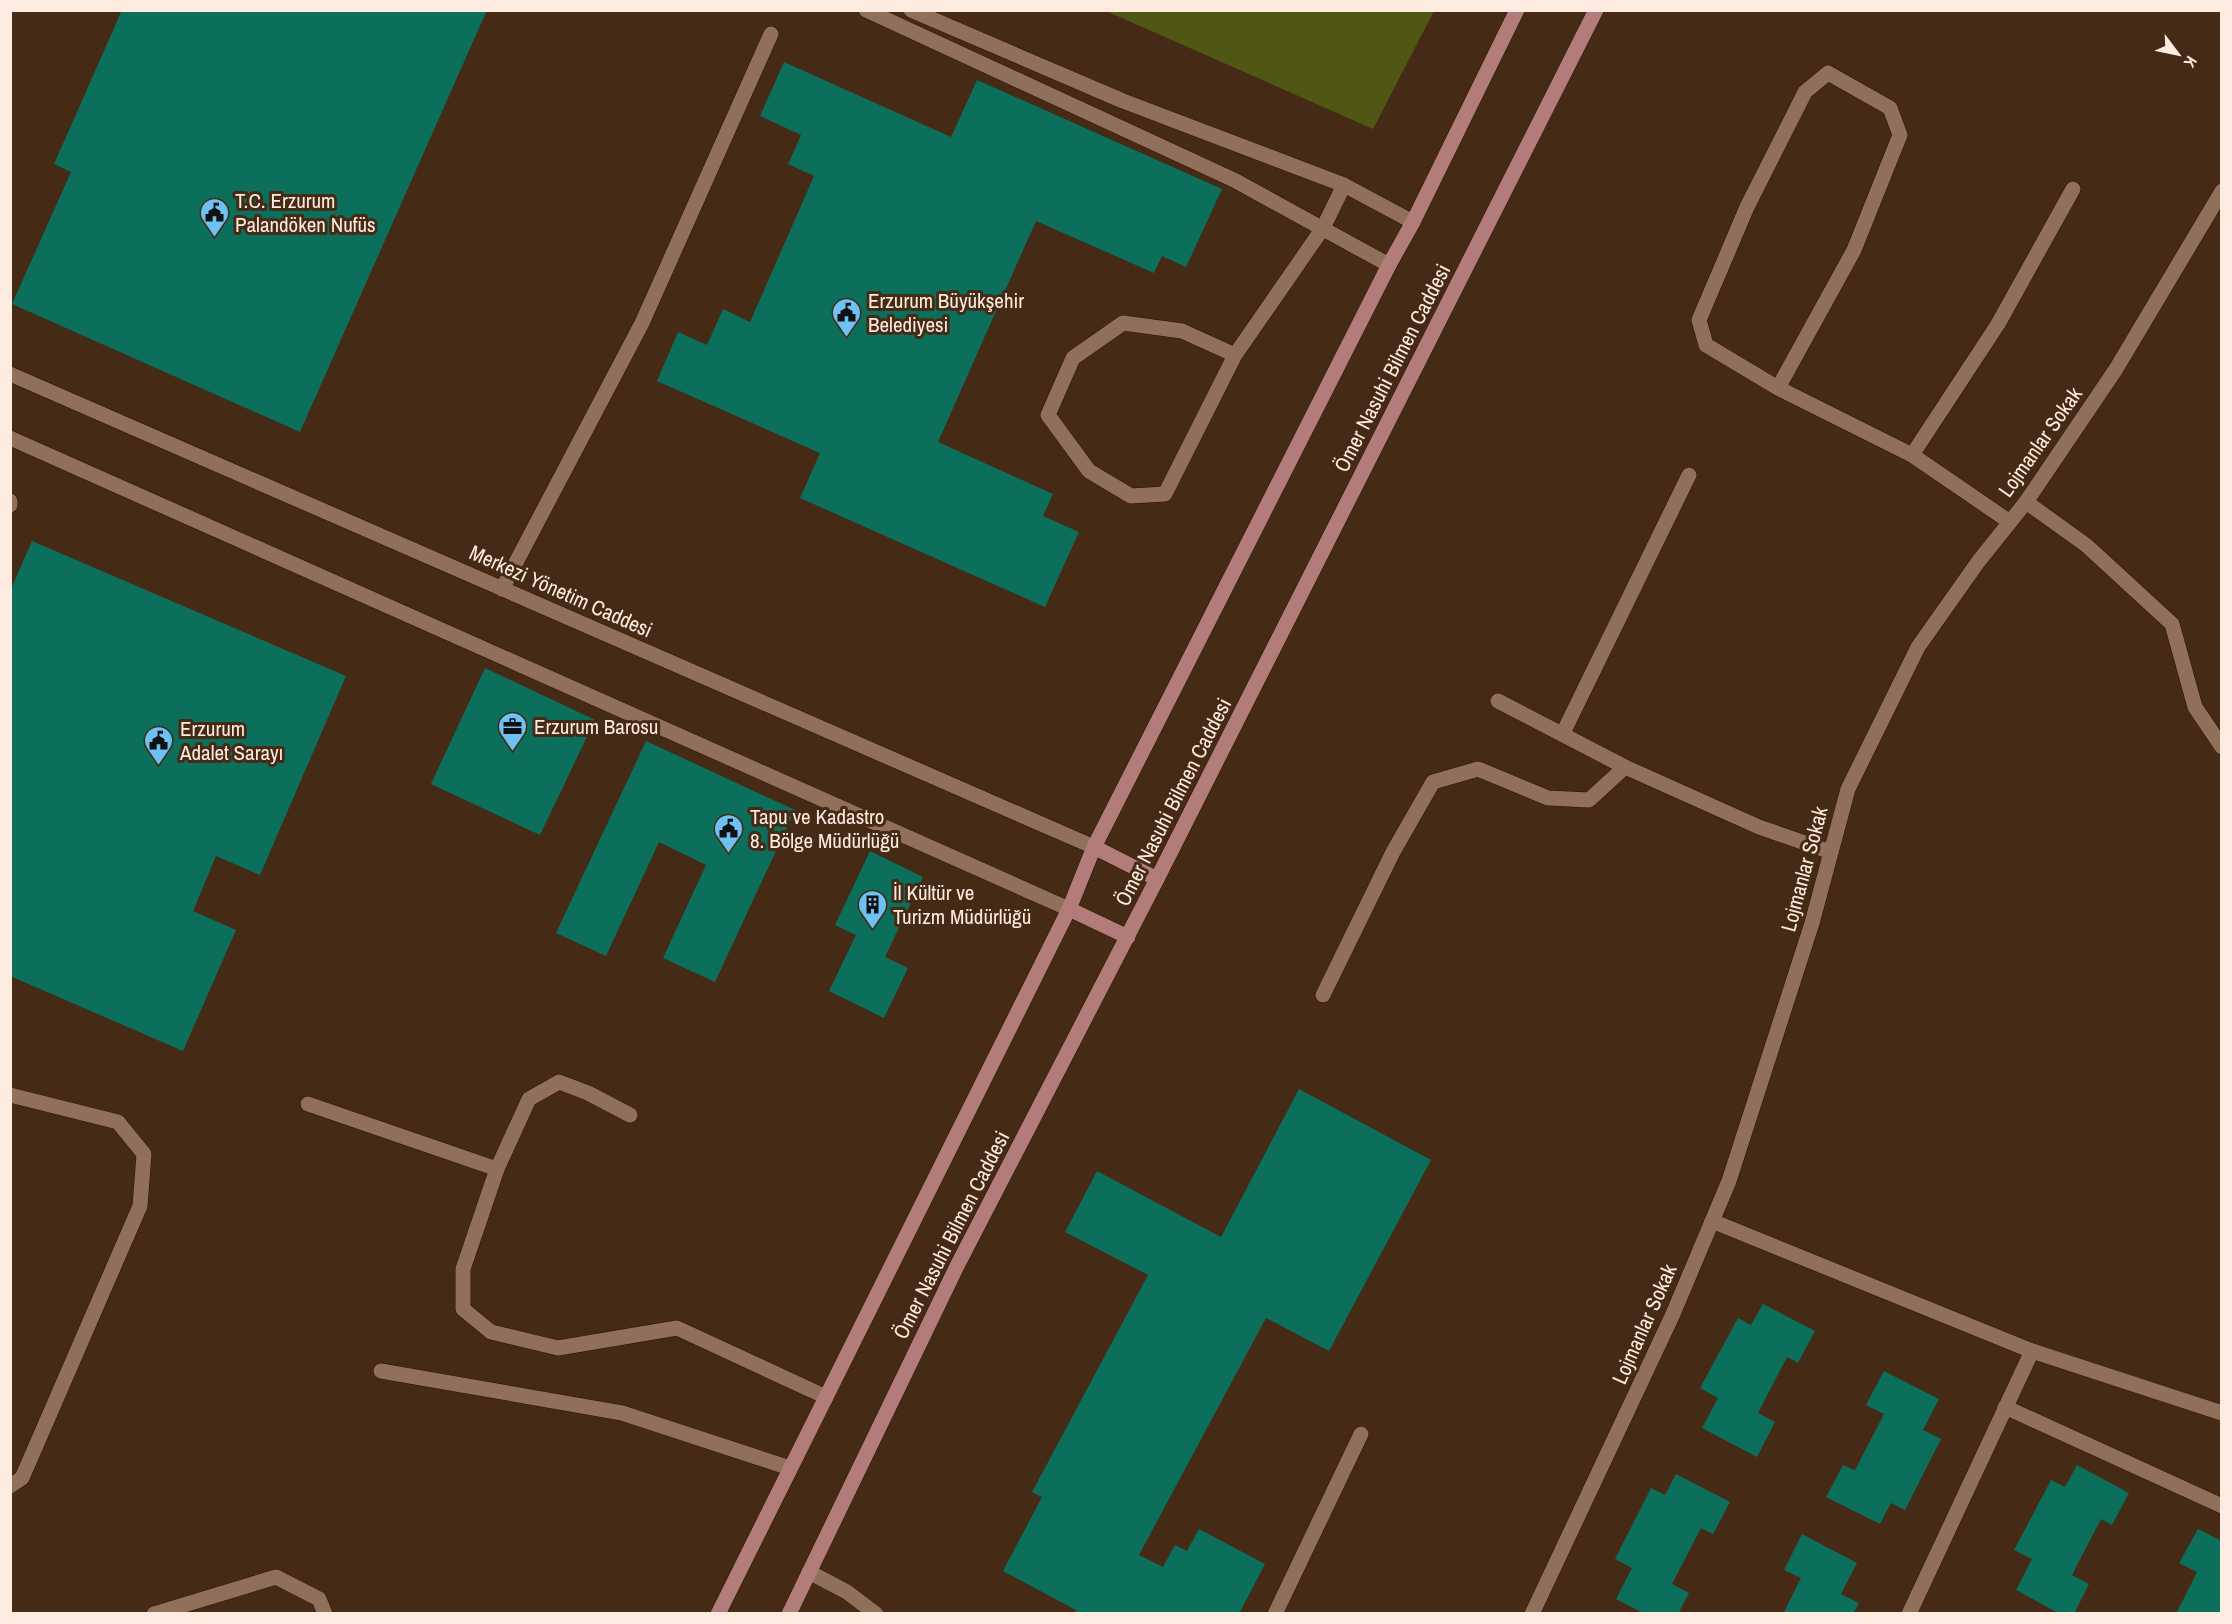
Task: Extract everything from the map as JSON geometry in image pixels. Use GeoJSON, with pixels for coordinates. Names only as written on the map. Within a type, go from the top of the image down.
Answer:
{"type":"FeatureCollection","features":[{"type":"Feature","properties":{"kind":"main road","name":"Ömer Nasuhi Bilmen Caddesi"},"geometry":{"type":"LineString","coordinates":[[718,1614],[1070,909],[1094,847],[1389,265],[1413,222],[1517,10]]}},
{"type":"Feature","properties":{"kind":"main road","name":"Ömer Nasuhi Bilmen Caddesi"},"geometry":{"type":"LineString","coordinates":[[789,1614],[957,1266],[1128,937],[1596,10]]}},
{"type":"Feature","properties":{"kind":"main road"},"geometry":{"type":"LineString","coordinates":[[1094,847],[1157,879]]}},
{"type":"Feature","properties":{"kind":"main road"},"geometry":{"type":"LineString","coordinates":[[1070,909],[1128,937]]}},
{"type":"Feature","properties":{"kind":"street"},"geometry":{"type":"LineString","coordinates":[[866,10],[1234,180],[1389,265]]}},
{"type":"Feature","properties":{"kind":"street"},"geometry":{"type":"LineString","coordinates":[[912,10],[1123,101],[1344,185],[1413,222]]}},
{"type":"Feature","properties":{"kind":"street"},"geometry":{"type":"LineString","coordinates":[[502,589],[642,323],[771,34]]}},
{"type":"Feature","properties":{"kind":"street"},"geometry":{"type":"LineString","coordinates":[[1778,388],[1854,250],[1900,135],[1890,108],[1828,73],[1805,92],[1747,207],[1699,320],[1706,345],[1778,388],[1912,455],[2010,522]]}},
{"type":"Feature","properties":{"kind":"street"},"geometry":{"type":"LineString","coordinates":[[1235,355],[1182,331],[1124,323],[1073,358],[1048,415],[1089,471],[1131,496],[1165,494],[1235,355],[1323,228],[1344,185]]}},
{"type":"Feature","properties":{"kind":"street"},"geometry":{"type":"LineString","coordinates":[[1912,455],[1998,324],[2073,189]]}},
{"type":"Feature","properties":{"kind":"street","name":"Lojmanlar Sokak"},"geometry":{"type":"LineString","coordinates":[[1532,1614],[1673,1314],[1729,1181],[1809,934],[1848,789],[1918,647],[1978,562],[2026,502],[2116,369],[2222,191]]}},
{"type":"Feature","properties":{"kind":"street","name":"Merkezi Yönetim Caddesi"},"geometry":{"type":"LineString","coordinates":[[10,374],[1094,847]]}},
{"type":"Feature","properties":{"kind":"street"},"geometry":{"type":"LineString","coordinates":[[10,438],[1070,909]]}},
{"type":"Feature","properties":{"kind":"street"},"geometry":{"type":"LineString","coordinates":[[1563,733],[1689,475]]}},
{"type":"Feature","properties":{"kind":"street"},"geometry":{"type":"LineString","coordinates":[[2026,502],[2086,544],[2172,624],[2195,707],[2222,747]]}},
{"type":"Feature","properties":{"kind":"street"},"geometry":{"type":"LineString","coordinates":[[1498,701],[1625,767],[1759,827],[1831,852]]}},
{"type":"Feature","properties":{"kind":"street"},"geometry":{"type":"LineString","coordinates":[[1323,995],[1393,852],[1433,782],[1478,769],[1548,798],[1589,800],[1625,767]]}},
{"type":"Feature","properties":{"kind":"street"},"geometry":{"type":"LineString","coordinates":[[630,1115],[588,1093],[559,1082],[529,1099],[497,1169],[463,1269],[463,1309],[491,1332],[558,1348],[677,1328],[826,1397]]}},
{"type":"Feature","properties":{"kind":"street"},"geometry":{"type":"LineString","coordinates":[[10,1095],[118,1122],[144,1154],[140,1206],[22,1478],[10,1486]]}},
{"type":"Feature","properties":{"kind":"street"},"geometry":{"type":"LineString","coordinates":[[308,1104],[497,1169]]}},
{"type":"Feature","properties":{"kind":"street"},"geometry":{"type":"LineString","coordinates":[[1712,1221],[2032,1351],[2222,1413]]}},
{"type":"Feature","properties":{"kind":"street"},"geometry":{"type":"LineString","coordinates":[[1909,1614],[2032,1351]]}},
{"type":"Feature","properties":{"kind":"street"},"geometry":{"type":"LineString","coordinates":[[381,1371],[622,1413],[790,1468]]}},
{"type":"Feature","properties":{"kind":"street"},"geometry":{"type":"LineString","coordinates":[[2005,1407],[2222,1506]]}},
{"type":"Feature","properties":{"kind":"street"},"geometry":{"type":"LineString","coordinates":[[1275,1614],[1361,1434]]}},
{"type":"Feature","properties":{"kind":"street"},"geometry":{"type":"LineString","coordinates":[[810,1572],[848,1592],[876,1614]]}},
{"type":"Feature","properties":{"kind":"street"},"geometry":{"type":"LineString","coordinates":[[154,1614],[276,1577],[319,1599],[325,1614]]}},
{"type":"Feature","properties":{"kind":"green space"},"geometry":{"type":"Polygon","coordinates":[[[1106,11],[1434,11],[1373,129],[1106,11]]]}},
{"type":"Feature","properties":{"kind":"building","name":"T.C. Erzurum Palandöken Nufüs"},"geometry":{"type":"Polygon","coordinates":[[[122,10],[487,10],[300,432],[12,304],[71,172],[54,164],[122,10]]]}},
{"type":"Feature","properties":{"kind":"building","name":"Erzurum Büyükşehir Belediyesi"},"geometry":{"type":"Polygon","coordinates":[[[784,62],[951,137],[977,80],[1222,189],[1186,267],[1162,256],[1154,273],[1036,221],[938,442],[1053,494],[1043,516],[1079,532],[1045,607],[800,498],[820,453],[657,381],[678,332],[707,345],[723,309],[750,322],[814,176],[788,164],[801,135],[760,116],[784,62]]]}},
{"type":"Feature","properties":{"kind":"building","name":"Erzurum Adalet Sarayı"},"geometry":{"type":"Polygon","coordinates":[[[32,541],[346,676],[260,875],[216,856],[193,911],[236,930],[183,1051],[10,976],[10,591],[32,541]]]}},
{"type":"Feature","properties":{"kind":"building","name":"Erzurum Barosu"},"geometry":{"type":"Polygon","coordinates":[[[485,668],[595,720],[540,835],[431,784],[485,668]]]}},
{"type":"Feature","properties":{"kind":"building","name":"Tapu ve Kadastro 8. Bölge Müdürlüğü"},"geometry":{"type":"Polygon","coordinates":[[[646,741],[795,810],[715,982],[663,958],[706,865],[659,842],[606,956],[556,933],[646,741]]]}},
{"type":"Feature","properties":{"kind":"building","name":"İl Kültür ve Turizm Müdürlüğü"},"geometry":{"type":"Polygon","coordinates":[[[870,851],[923,877],[885,957],[908,968],[884,1018],[829,991],[856,935],[835,925],[870,851]]]}},
{"type":"Feature","properties":{"kind":"building"},"geometry":{"type":"Polygon","coordinates":[[[1299,1089],[1431,1160],[1329,1351],[1266,1318],[1139,1555],[1163,1567],[1175,1545],[1187,1551],[1199,1529],[1265,1564],[1239,1614],[1074,1614],[1076,1610],[1003,1571],[1042,1497],[1032,1492],[1148,1275],[1065,1232],[1097,1171],[1221,1237],[1299,1089]]]}},
{"type":"Feature","properties":{"kind":"building"},"geometry":{"type":"Polygon","coordinates":[[[1763,1304],[1815,1331],[1798,1363],[1787,1357],[1758,1413],[1775,1422],[1757,1457],[1702,1428],[1718,1398],[1700,1388],[1738,1318],[1751,1325],[1763,1304]]]}},
{"type":"Feature","properties":{"kind":"building"},"geometry":{"type":"Polygon","coordinates":[[[1884,1371],[1939,1399],[1923,1430],[1941,1439],[1905,1510],[1891,1503],[1880,1524],[1826,1497],[1843,1465],[1855,1470],[1884,1414],[1866,1405],[1884,1371]]]}},
{"type":"Feature","properties":{"kind":"building"},"geometry":{"type":"Polygon","coordinates":[[[2077,1465],[2129,1493],[2112,1525],[2101,1519],[2072,1575],[2089,1584],[2074,1614],[2060,1614],[2016,1590],[2032,1559],[2014,1550],[2051,1480],[2065,1487],[2077,1465]]]}},
{"type":"Feature","properties":{"kind":"building"},"geometry":{"type":"Polygon","coordinates":[[[1676,1474],[1730,1502],[1713,1534],[1701,1528],[1672,1584],[1689,1593],[1678,1614],[1645,1614],[1616,1599],[1632,1568],[1615,1559],[1651,1488],[1665,1495],[1676,1474]]]}},
{"type":"Feature","properties":{"kind":"building"},"geometry":{"type":"Polygon","coordinates":[[[2198,1529],[2222,1541],[2222,1614],[2176,1614],[2197,1572],[2179,1563],[2198,1529]]]}},
{"type":"Feature","properties":{"kind":"building"},"geometry":{"type":"Polygon","coordinates":[[[1802,1534],[1857,1563],[1841,1594],[1859,1603],[1853,1614],[1783,1614],[1801,1578],[1784,1570],[1802,1534]]]}},
{"type":"Feature","properties":{"kind":"place","name":"T.C. Erzurum Palandöken Nufüs"},"geometry":{"type":"Point","coordinates":[214,238]}},
{"type":"Feature","properties":{"kind":"place","name":"Erzurum Büyükşehir Belediyesi"},"geometry":{"type":"Point","coordinates":[847,338]}},
{"type":"Feature","properties":{"kind":"place","name":"Erzurum Barosu"},"geometry":{"type":"Point","coordinates":[513,752]}},
{"type":"Feature","properties":{"kind":"place","name":"Erzurum Adalet Sarayı"},"geometry":{"type":"Point","coordinates":[159,766]}},
{"type":"Feature","properties":{"kind":"place","name":"Tapu ve Kadastro 8. Bölge Müdürlüğü"},"geometry":{"type":"Point","coordinates":[729,854]}},
{"type":"Feature","properties":{"kind":"place","name":"İl Kültür ve Turizm Müdürlüğü"},"geometry":{"type":"Point","coordinates":[872,930]}}]}
